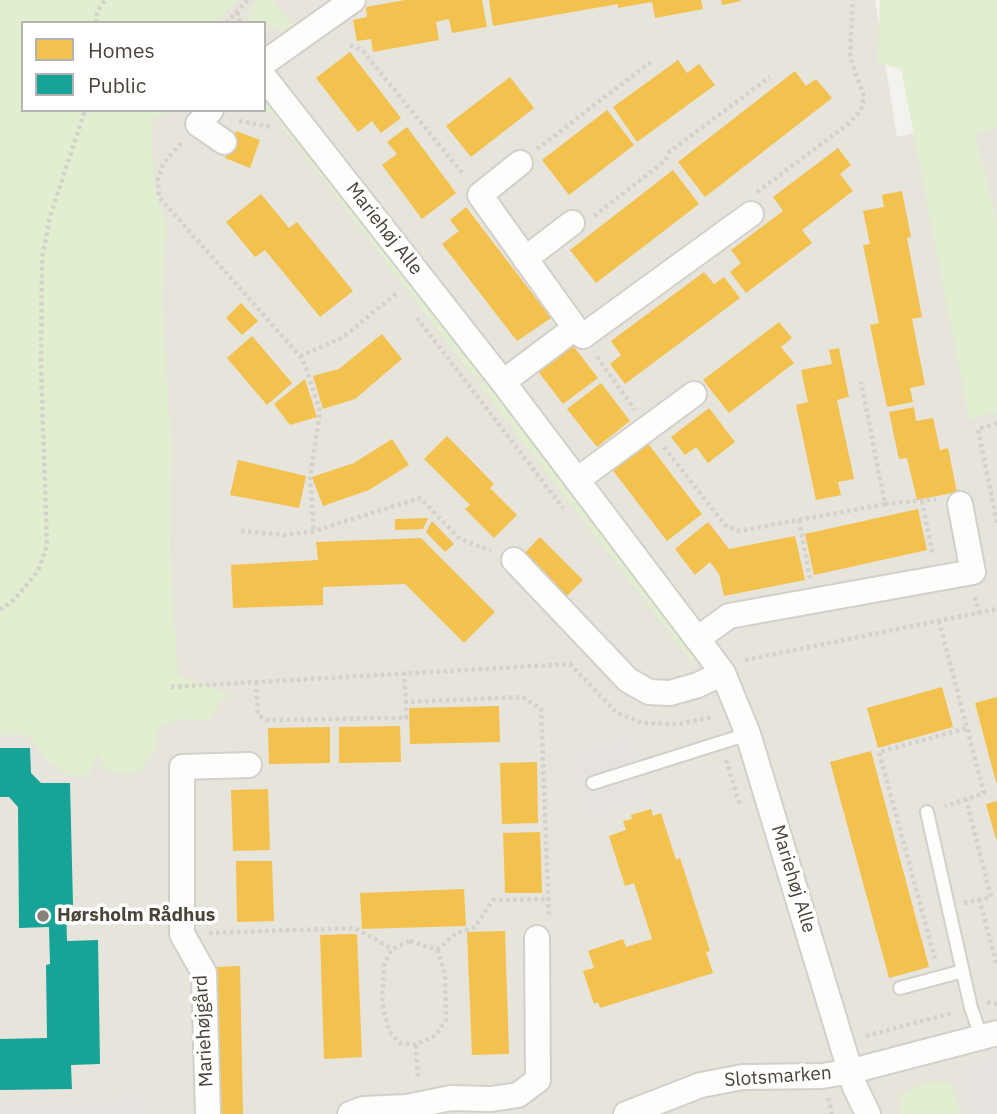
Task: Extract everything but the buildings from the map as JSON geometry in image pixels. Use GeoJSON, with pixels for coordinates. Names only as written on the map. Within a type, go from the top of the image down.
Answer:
{"type":"FeatureCollection","features":[{"type":"Feature","properties":{"kind":"street"},"geometry":{"type":"LineString","coordinates":[[266,62],[353,0]]}},
{"type":"Feature","properties":{"kind":"street","name":"Mariehøj Alle"},"geometry":{"type":"LineString","coordinates":[[266,80],[503,382],[723,673],[748,734],[853,1079],[868,1114]]}},
{"type":"Feature","properties":{"kind":"street"},"geometry":{"type":"LineString","coordinates":[[214,117],[224,142]]}},
{"type":"Feature","properties":{"kind":"street"},"geometry":{"type":"LineString","coordinates":[[520,163],[480,195],[579,332]]}},
{"type":"Feature","properties":{"kind":"street"},"geometry":{"type":"LineString","coordinates":[[503,382],[751,215]]}},
{"type":"Feature","properties":{"kind":"street"},"geometry":{"type":"LineString","coordinates":[[525,259],[572,223]]}},
{"type":"Feature","properties":{"kind":"street"},"geometry":{"type":"LineString","coordinates":[[576,480],[694,394]]}},
{"type":"Feature","properties":{"kind":"street"},"geometry":{"type":"LineString","coordinates":[[697,639],[729,616],[973,572],[960,504]]}},
{"type":"Feature","properties":{"kind":"street"},"geometry":{"type":"LineString","coordinates":[[513,560],[628,680],[649,692],[670,693],[698,685],[723,673]]}},
{"type":"Feature","properties":{"kind":"street","name":"Mariehøjgård"},"geometry":{"type":"LineString","coordinates":[[208,1114],[204,973],[182,934],[182,767],[248,765]]}},
{"type":"Feature","properties":{"kind":"street"},"geometry":{"type":"LineString","coordinates":[[350,1114],[363,1109],[412,1109],[451,1098],[491,1099],[518,1094],[538,1080],[537,939]]}},
{"type":"Feature","properties":{"kind":"street","name":"Slotsmarken"},"geometry":{"type":"LineString","coordinates":[[626,1114],[701,1085],[732,1079],[822,1076],[853,1079],[989,1035]]}},
{"type":"Feature","properties":{"kind":"street","name":"Mariehøj Alle"},"geometry":{"type":"LineString","coordinates":[[853,1079],[855,1114]]}},
{"type":"Feature","properties":{"kind":"lane"},"geometry":{"type":"LineString","coordinates":[[593,783],[748,734]]}},
{"type":"Feature","properties":{"kind":"lane"},"geometry":{"type":"LineString","coordinates":[[927,812],[971,1008],[989,1035]]}},
{"type":"Feature","properties":{"kind":"lane"},"geometry":{"type":"LineString","coordinates":[[900,988],[963,971]]}},
{"type":"Feature","properties":{"kind":"path"},"geometry":{"type":"LineString","coordinates":[[96,21],[97,12],[104,0]]}},
{"type":"Feature","properties":{"kind":"path"},"geometry":{"type":"LineString","coordinates":[[228,21],[248,0]]}},
{"type":"Feature","properties":{"kind":"path"},"geometry":{"type":"LineString","coordinates":[[751,215],[751,196],[861,110],[864,97],[850,56],[853,0]]}},
{"type":"Feature","properties":{"kind":"path"},"geometry":{"type":"LineString","coordinates":[[237,12],[240,21]]}},
{"type":"Feature","properties":{"kind":"path"},"geometry":{"type":"LineString","coordinates":[[350,45],[362,50],[480,195]]}},
{"type":"Feature","properties":{"kind":"path"},"geometry":{"type":"LineString","coordinates":[[520,163],[652,61]]}},
{"type":"Feature","properties":{"kind":"path"},"geometry":{"type":"LineString","coordinates":[[572,223],[583,225],[665,161],[669,152],[770,77]]}},
{"type":"Feature","properties":{"kind":"path"},"geometry":{"type":"LineString","coordinates":[[0,610],[15,599],[38,571],[47,545],[41,367],[42,258],[50,217],[85,112]]}},
{"type":"Feature","properties":{"kind":"path"},"geometry":{"type":"LineString","coordinates":[[277,136],[269,126],[214,117],[163,164],[158,180],[159,197],[300,356],[320,411],[310,480],[313,531]]}},
{"type":"Feature","properties":{"kind":"path"},"geometry":{"type":"LineString","coordinates":[[389,282],[406,303]]}},
{"type":"Feature","properties":{"kind":"path"},"geometry":{"type":"LineString","coordinates":[[300,356],[342,338],[397,293]]}},
{"type":"Feature","properties":{"kind":"path"},"geometry":{"type":"LineString","coordinates":[[414,314],[563,509]]}},
{"type":"Feature","properties":{"kind":"path"},"geometry":{"type":"LineString","coordinates":[[579,332],[648,427],[730,529],[747,531],[885,504],[951,496],[960,504]]}},
{"type":"Feature","properties":{"kind":"path"},"geometry":{"type":"LineString","coordinates":[[861,382],[885,504]]}},
{"type":"Feature","properties":{"kind":"path"},"geometry":{"type":"LineString","coordinates":[[997,424],[978,429],[997,523]]}},
{"type":"Feature","properties":{"kind":"path"},"geometry":{"type":"LineString","coordinates":[[241,531],[285,535],[313,531],[420,498],[460,539],[513,560]]}},
{"type":"Feature","properties":{"kind":"path"},"geometry":{"type":"LineString","coordinates":[[922,501],[937,579]]}},
{"type":"Feature","properties":{"kind":"path"},"geometry":{"type":"LineString","coordinates":[[799,520],[814,601]]}},
{"type":"Feature","properties":{"kind":"path"},"geometry":{"type":"LineString","coordinates":[[723,673],[738,662],[997,609]]}},
{"type":"Feature","properties":{"kind":"path"},"geometry":{"type":"LineString","coordinates":[[897,820],[984,793],[939,621]]}},
{"type":"Feature","properties":{"kind":"path"},"geometry":{"type":"LineString","coordinates":[[171,687],[570,664],[617,713],[643,723],[678,724],[712,717]]}},
{"type":"Feature","properties":{"kind":"path"},"geometry":{"type":"LineString","coordinates":[[256,682],[258,715],[267,720],[406,718],[404,672]]}},
{"type":"Feature","properties":{"kind":"path"},"geometry":{"type":"LineString","coordinates":[[698,685],[712,717],[741,807]]}},
{"type":"Feature","properties":{"kind":"path"},"geometry":{"type":"LineString","coordinates":[[407,702],[523,697],[541,709],[550,915],[537,939]]}},
{"type":"Feature","properties":{"kind":"path"},"geometry":{"type":"LineString","coordinates":[[948,907],[991,897],[966,799]]}},
{"type":"Feature","properties":{"kind":"path"},"geometry":{"type":"LineString","coordinates":[[436,950],[456,933],[475,927],[493,900],[549,899]]}},
{"type":"Feature","properties":{"kind":"path"},"geometry":{"type":"LineString","coordinates":[[979,900],[997,964]]}},
{"type":"Feature","properties":{"kind":"path"},"geometry":{"type":"LineString","coordinates":[[182,934],[355,928],[392,948]]}},
{"type":"Feature","properties":{"kind":"path"},"geometry":{"type":"LineString","coordinates":[[410,941],[436,950],[445,973],[446,1020],[436,1035],[416,1045],[400,1043],[389,1031],[382,1003],[384,965],[392,948],[410,941]]}},
{"type":"Feature","properties":{"kind":"path"},"geometry":{"type":"LineString","coordinates":[[843,1042],[988,1002],[997,1004]]}},
{"type":"Feature","properties":{"kind":"path"},"geometry":{"type":"LineString","coordinates":[[412,1109],[416,1045]]}},
{"type":"Feature","properties":{"kind":"path"},"geometry":{"type":"LineString","coordinates":[[822,1076],[832,1114]]}},
{"type":"Feature","properties":{"kind":"shaded area"},"geometry":{"type":"Polygon","coordinates":[[[233,0],[875,0],[897,137],[997,113],[997,1114],[0,1114],[0,123],[21,112],[266,112],[266,21],[194,21],[233,0]]]}},
{"type":"Feature","properties":{"kind":"shaded area"},"geometry":{"type":"Polygon","coordinates":[[[632,734],[652,799],[588,820],[569,752],[632,734]]]}},
{"type":"Feature","properties":{"kind":"shaded area"},"geometry":{"type":"Polygon","coordinates":[[[997,1055],[997,1114],[971,1114],[966,1063],[997,1055]]]}},
{"type":"Feature","properties":{"kind":"shaded area"},"geometry":{"type":"Polygon","coordinates":[[[146,1097],[146,1114],[0,1114],[0,1100],[146,1097]]]}},
{"type":"Feature","properties":{"kind":"green space"},"geometry":{"type":"Polygon","coordinates":[[[0,0],[237,0],[218,21],[21,21],[21,112],[154,112],[152,137],[155,193],[166,221],[162,302],[171,441],[170,552],[178,675],[230,695],[221,701],[209,720],[180,719],[160,726],[154,752],[141,770],[125,775],[106,769],[97,754],[89,776],[69,776],[46,760],[28,735],[0,735],[0,0]]]}},
{"type":"Feature","properties":{"kind":"green space"},"geometry":{"type":"Polygon","coordinates":[[[258,0],[272,0],[293,26],[282,32],[266,24],[266,21],[250,21],[247,14],[258,0]]]}},
{"type":"Feature","properties":{"kind":"green space"},"geometry":{"type":"Polygon","coordinates":[[[880,0],[997,0],[997,128],[975,134],[997,221],[997,412],[969,419],[901,69],[878,63],[880,0]]]}},
{"type":"Feature","properties":{"kind":"green space"},"geometry":{"type":"Polygon","coordinates":[[[273,103],[483,377],[474,377],[272,113],[262,112],[266,112],[266,105],[273,103]]]}},
{"type":"Feature","properties":{"kind":"green space"},"geometry":{"type":"Polygon","coordinates":[[[154,112],[166,112],[157,117],[154,112]]]}},
{"type":"Feature","properties":{"kind":"green space"},"geometry":{"type":"Polygon","coordinates":[[[485,381],[693,654],[694,665],[479,384],[485,381]]]}},
{"type":"Feature","properties":{"kind":"green space"},"geometry":{"type":"Polygon","coordinates":[[[926,1082],[950,1082],[961,1114],[899,1114],[902,1094],[926,1082]]]}},
{"type":"Feature","properties":{"kind":"place","name":"Hørsholm Rådhus"},"geometry":{"type":"Point","coordinates":[43,916]}}]}
